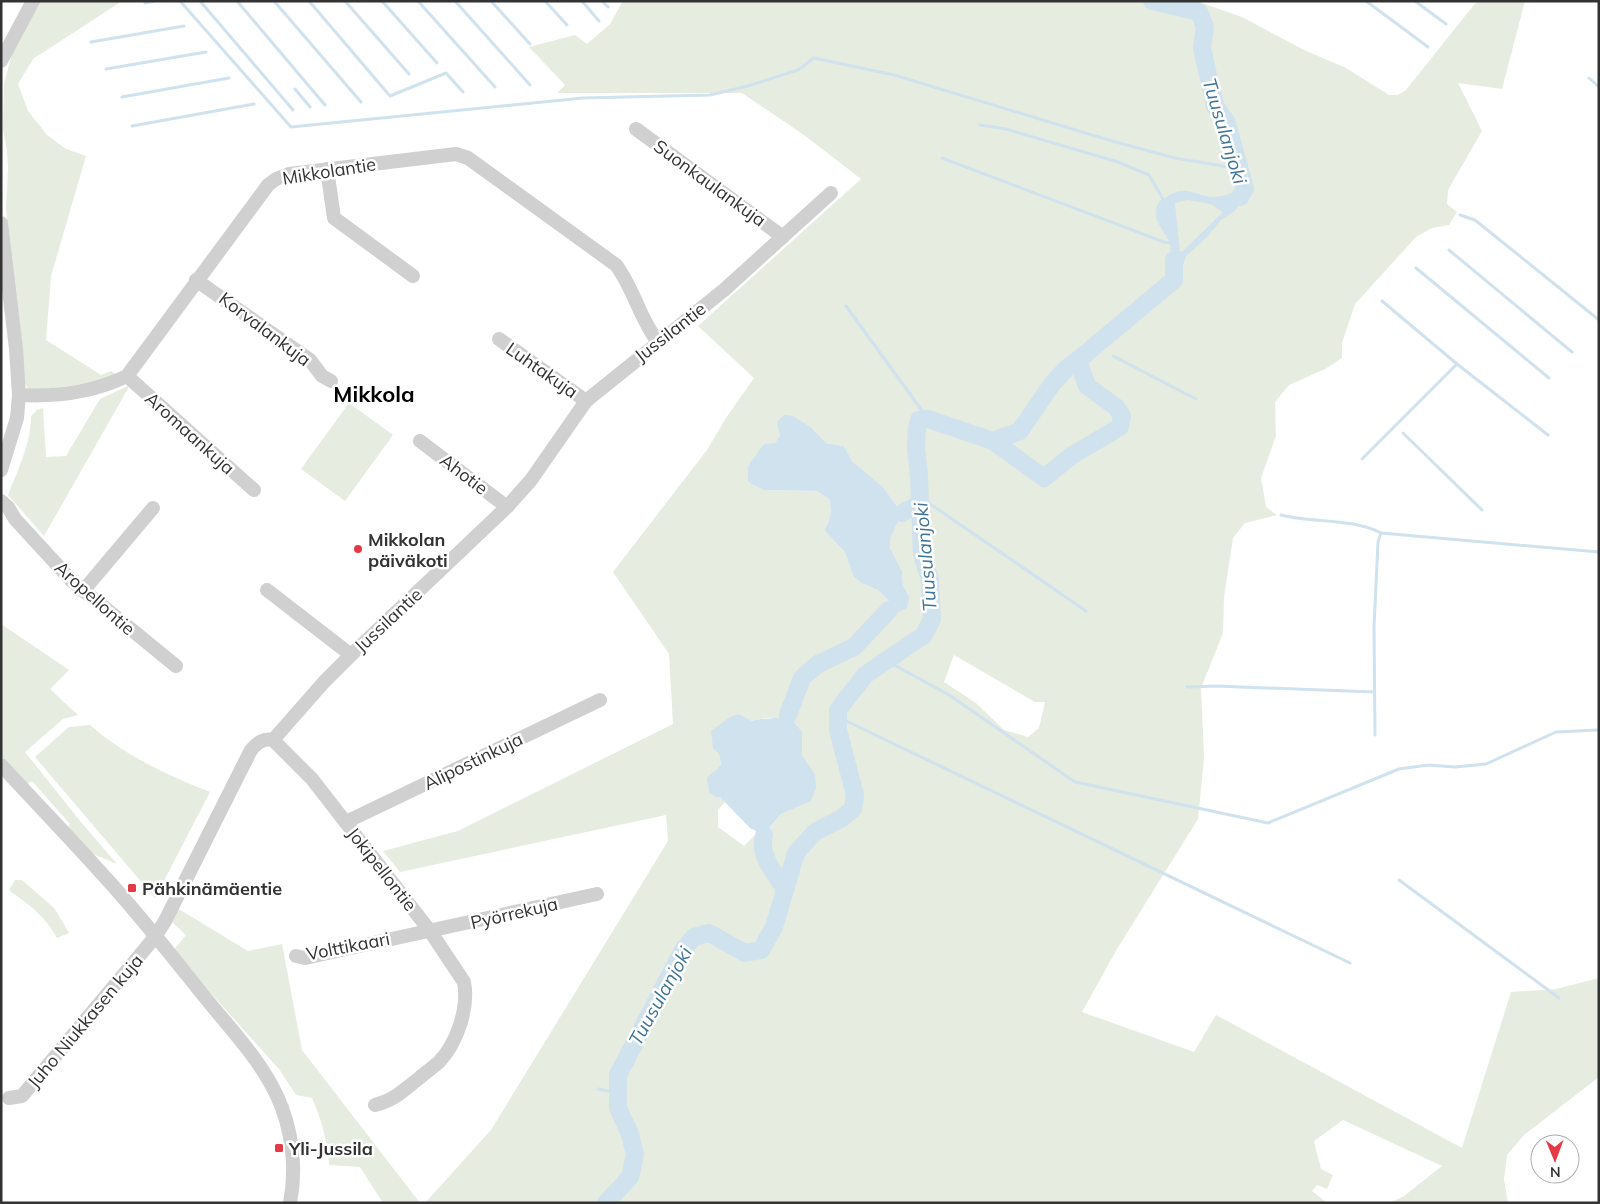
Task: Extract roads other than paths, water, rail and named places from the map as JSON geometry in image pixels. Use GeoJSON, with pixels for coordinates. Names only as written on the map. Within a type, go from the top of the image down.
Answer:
{"type":"FeatureCollection","features":[{"type":"Feature","properties":{"kind":"street"},"geometry":{"type":"LineString","coordinates":[[1,61],[32,1]]}},
{"type":"Feature","properties":{"kind":"street","name":"Suonkaulankuja"},"geometry":{"type":"LineString","coordinates":[[636,129],[783,238]]}},
{"type":"Feature","properties":{"kind":"street","name":"Mikkolantie"},"geometry":{"type":"LineString","coordinates":[[127,376],[196,280],[268,185],[276,179],[290,174],[456,154],[462,155],[616,265],[623,275],[649,331],[658,342]]}},
{"type":"Feature","properties":{"kind":"street"},"geometry":{"type":"LineString","coordinates":[[327,169],[334,218],[413,276]]}},
{"type":"Feature","properties":{"kind":"street","name":"Jussilantie"},"geometry":{"type":"LineString","coordinates":[[155,937],[165,921],[251,750],[257,743],[266,739],[273,740],[324,682],[351,655],[507,507],[532,480],[586,401],[724,290],[831,193]]}},
{"type":"Feature","properties":{"kind":"street"},"geometry":{"type":"LineString","coordinates":[[1,223],[16,349],[19,395],[17,418],[1,470]]}},
{"type":"Feature","properties":{"kind":"street","name":"Korvalankuja"},"geometry":{"type":"LineString","coordinates":[[196,280],[310,360],[322,376],[330,380]]}},
{"type":"Feature","properties":{"kind":"street","name":"Luhtakuja"},"geometry":{"type":"LineString","coordinates":[[498,339],[586,401]]}},
{"type":"Feature","properties":{"kind":"street"},"geometry":{"type":"LineString","coordinates":[[19,395],[48,395],[86,390],[108,385],[127,376]]}},
{"type":"Feature","properties":{"kind":"street","name":"Aromaankuja"},"geometry":{"type":"LineString","coordinates":[[127,376],[254,490]]}},
{"type":"Feature","properties":{"kind":"street","name":"Ahotie"},"geometry":{"type":"LineString","coordinates":[[420,441],[507,507]]}},
{"type":"Feature","properties":{"kind":"street","name":"Aropellontie"},"geometry":{"type":"LineString","coordinates":[[1,501],[8,507],[15,519],[83,591],[176,666]]}},
{"type":"Feature","properties":{"kind":"street"},"geometry":{"type":"LineString","coordinates":[[83,591],[153,508]]}},
{"type":"Feature","properties":{"kind":"street"},"geometry":{"type":"LineString","coordinates":[[267,590],[351,655]]}},
{"type":"Feature","properties":{"kind":"street","name":"Alipostinkuja"},"geometry":{"type":"LineString","coordinates":[[346,822],[600,700]]}},
{"type":"Feature","properties":{"kind":"street","name":"Jokipellontie"},"geometry":{"type":"LineString","coordinates":[[273,740],[312,778],[430,931],[464,982],[463,1012],[452,1044],[439,1062],[392,1100],[375,1105]]}},
{"type":"Feature","properties":{"kind":"street"},"geometry":{"type":"LineString","coordinates":[[1,765],[104,876],[238,1037],[269,1080],[286,1119],[291,1140],[293,1163],[290,1203]]}},
{"type":"Feature","properties":{"kind":"street","name":"Pyörrekuja"},"geometry":{"type":"LineString","coordinates":[[430,931],[597,894]]}},
{"type":"Feature","properties":{"kind":"street","name":"Volttikaari"},"geometry":{"type":"LineString","coordinates":[[296,956],[305,958],[418,932],[430,931]]}},
{"type":"Feature","properties":{"kind":"street","name":"Juho Niukkasen kuja"},"geometry":{"type":"LineString","coordinates":[[9,1098],[22,1096],[155,937]]}},
{"type":"Feature","properties":{"kind":"water"},"geometry":{"type":"Polygon","coordinates":[[[1248,174],[1247,204],[1240,204],[1235,211],[1221,220],[1207,237],[1186,256],[1177,283],[1166,280],[1170,262],[1170,245],[1156,217],[1158,203],[1179,191],[1213,197],[1236,192],[1234,176],[1248,174]],[[1187,200],[1175,203],[1180,252],[1223,212],[1211,204],[1187,200]]]}},
{"type":"Feature","properties":{"kind":"water"},"geometry":{"type":"Polygon","coordinates":[[[784,415],[793,416],[812,428],[826,443],[844,446],[852,461],[883,487],[902,513],[890,539],[890,548],[902,571],[903,585],[909,597],[907,608],[899,612],[889,610],[889,601],[878,590],[861,583],[853,576],[845,552],[824,530],[830,515],[829,499],[817,491],[763,490],[748,482],[748,466],[764,444],[775,443],[780,435],[777,422],[784,415]]]}},
{"type":"Feature","properties":{"kind":"water"},"geometry":{"type":"Polygon","coordinates":[[[739,714],[752,721],[788,715],[802,732],[802,755],[815,774],[816,788],[811,801],[781,814],[764,835],[750,828],[720,797],[716,797],[709,792],[707,778],[721,765],[719,754],[713,748],[711,731],[730,717],[739,714]]]}},
{"type":"Feature","properties":{"kind":"waterway"},"geometry":{"type":"LineString","coordinates":[[145,3],[154,1]]}},
{"type":"Feature","properties":{"kind":"waterway"},"geometry":{"type":"LineString","coordinates":[[180,1],[291,127],[583,98],[710,95],[748,86],[798,70],[814,58],[894,75],[1112,141],[1175,158],[1241,169]]}},
{"type":"Feature","properties":{"kind":"waterway"},"geometry":{"type":"LineString","coordinates":[[200,1],[293,110]]}},
{"type":"Feature","properties":{"kind":"waterway"},"geometry":{"type":"LineString","coordinates":[[237,1],[325,105]]}},
{"type":"Feature","properties":{"kind":"waterway"},"geometry":{"type":"LineString","coordinates":[[274,1],[361,102]]}},
{"type":"Feature","properties":{"kind":"waterway"},"geometry":{"type":"LineString","coordinates":[[309,1],[390,96],[446,73],[463,92]]}},
{"type":"Feature","properties":{"kind":"waterway"},"geometry":{"type":"LineString","coordinates":[[345,1],[409,74]]}},
{"type":"Feature","properties":{"kind":"waterway"},"geometry":{"type":"LineString","coordinates":[[382,1],[437,63]]}},
{"type":"Feature","properties":{"kind":"waterway"},"geometry":{"type":"LineString","coordinates":[[418,1],[495,87]]}},
{"type":"Feature","properties":{"kind":"waterway"},"geometry":{"type":"LineString","coordinates":[[455,1],[530,85]]}},
{"type":"Feature","properties":{"kind":"waterway"},"geometry":{"type":"LineString","coordinates":[[491,1],[530,44]]}},
{"type":"Feature","properties":{"kind":"waterway"},"geometry":{"type":"LineString","coordinates":[[545,1],[567,25]]}},
{"type":"Feature","properties":{"kind":"waterway"},"geometry":{"type":"LineString","coordinates":[[582,1],[599,21]]}},
{"type":"Feature","properties":{"kind":"waterway"},"geometry":{"type":"LineString","coordinates":[[602,1],[608,7]]}},
{"type":"Feature","properties":{"kind":"waterway","name":"Tuusulanjoki"},"geometry":{"type":"LineString","coordinates":[[1152,1],[1199,12],[1205,27],[1202,48],[1215,106],[1227,123],[1245,189],[1240,197]]}},
{"type":"Feature","properties":{"kind":"waterway"},"geometry":{"type":"LineString","coordinates":[[1366,1],[1428,47]]}},
{"type":"Feature","properties":{"kind":"waterway"},"geometry":{"type":"LineString","coordinates":[[1415,1],[1446,24]]}},
{"type":"Feature","properties":{"kind":"waterway"},"geometry":{"type":"LineString","coordinates":[[91,42],[184,26]]}},
{"type":"Feature","properties":{"kind":"waterway"},"geometry":{"type":"LineString","coordinates":[[106,69],[206,52]]}},
{"type":"Feature","properties":{"kind":"waterway"},"geometry":{"type":"LineString","coordinates":[[122,97],[229,78]]}},
{"type":"Feature","properties":{"kind":"waterway"},"geometry":{"type":"LineString","coordinates":[[1589,78],[1599,87]]}},
{"type":"Feature","properties":{"kind":"waterway"},"geometry":{"type":"LineString","coordinates":[[295,89],[310,107]]}},
{"type":"Feature","properties":{"kind":"waterway"},"geometry":{"type":"LineString","coordinates":[[132,126],[254,104]]}},
{"type":"Feature","properties":{"kind":"waterway"},"geometry":{"type":"LineString","coordinates":[[980,125],[1006,129],[1118,162],[1149,175],[1164,201]]}},
{"type":"Feature","properties":{"kind":"waterway"},"geometry":{"type":"LineString","coordinates":[[942,158],[1171,243]]}},
{"type":"Feature","properties":{"kind":"waterway"},"geometry":{"type":"LineString","coordinates":[[1460,215],[1475,220],[1599,320]]}},
{"type":"Feature","properties":{"kind":"waterway"},"geometry":{"type":"LineString","coordinates":[[1449,250],[1572,352]]}},
{"type":"Feature","properties":{"kind":"waterway","name":"Tuusulanjoki"},"geometry":{"type":"LineString","coordinates":[[606,1203],[630,1177],[635,1155],[630,1134],[618,1108],[618,1075],[683,950],[694,937],[709,933],[745,953],[761,950],[774,927],[796,853],[815,832],[842,818],[853,809],[855,795],[838,730],[838,710],[865,675],[924,635],[932,619],[930,580],[922,554],[916,446],[919,420],[928,419],[993,441],[1020,431],[1052,384],[1067,368],[1174,280],[1174,260]]}},
{"type":"Feature","properties":{"kind":"waterway"},"geometry":{"type":"LineString","coordinates":[[1416,268],[1549,378]]}},
{"type":"Feature","properties":{"kind":"waterway"},"geometry":{"type":"LineString","coordinates":[[1382,301],[1457,364],[1548,435]]}},
{"type":"Feature","properties":{"kind":"waterway"},"geometry":{"type":"LineString","coordinates":[[846,306],[928,419]]}},
{"type":"Feature","properties":{"kind":"waterway"},"geometry":{"type":"LineString","coordinates":[[1113,356],[1196,399]]}},
{"type":"Feature","properties":{"kind":"waterway","name":"Tuusulanjoki"},"geometry":{"type":"LineString","coordinates":[[993,441],[1044,478],[1071,456],[1120,427],[1122,416],[1116,407],[1087,386],[1078,360]]}},
{"type":"Feature","properties":{"kind":"waterway"},"geometry":{"type":"LineString","coordinates":[[1362,459],[1457,364]]}},
{"type":"Feature","properties":{"kind":"waterway"},"geometry":{"type":"LineString","coordinates":[[1403,433],[1482,510]]}},
{"type":"Feature","properties":{"kind":"waterway"},"geometry":{"type":"LineString","coordinates":[[920,497],[1086,611]]}},
{"type":"Feature","properties":{"kind":"waterway"},"geometry":{"type":"LineString","coordinates":[[902,513],[920,504]]}},
{"type":"Feature","properties":{"kind":"waterway"},"geometry":{"type":"LineString","coordinates":[[1281,515],[1358,525],[1381,533]]}},
{"type":"Feature","properties":{"kind":"waterway"},"geometry":{"type":"LineString","coordinates":[[1375,735],[1374,627],[1378,542],[1381,533],[1599,552]]}},
{"type":"Feature","properties":{"kind":"waterway"},"geometry":{"type":"LineString","coordinates":[[788,715],[802,678],[818,664],[854,647],[889,610]]}},
{"type":"Feature","properties":{"kind":"waterway"},"geometry":{"type":"LineString","coordinates":[[887,661],[949,695],[1075,782],[1268,823],[1399,769],[1428,765],[1455,767],[1486,764],[1556,732],[1597,730]]}},
{"type":"Feature","properties":{"kind":"waterway"},"geometry":{"type":"LineString","coordinates":[[1187,687],[1216,686],[1374,692]]}},
{"type":"Feature","properties":{"kind":"waterway"},"geometry":{"type":"LineString","coordinates":[[838,717],[1350,963]]}},
{"type":"Feature","properties":{"kind":"waterway"},"geometry":{"type":"LineString","coordinates":[[764,835],[763,850],[765,857],[785,889]]}},
{"type":"Feature","properties":{"kind":"waterway"},"geometry":{"type":"LineString","coordinates":[[1399,880],[1559,998]]}},
{"type":"Feature","properties":{"kind":"waterway"},"geometry":{"type":"LineString","coordinates":[[598,1089],[618,1093]]}},
{"type":"Feature","properties":{"kind":"place","name":"Mikkolan päiväkoti"},"geometry":{"type":"Point","coordinates":[358,549]}},
{"type":"Feature","properties":{"kind":"place","name":"Pähkinämäentie"},"geometry":{"type":"Point","coordinates":[132,888]}},
{"type":"Feature","properties":{"kind":"place","name":"Yli-Jussila"},"geometry":{"type":"Point","coordinates":[279,1148]}},
{"type":"Feature","properties":{"kind":"district","name":"Mikkola"},"geometry":{"type":"Point","coordinates":[374,394]}}]}
